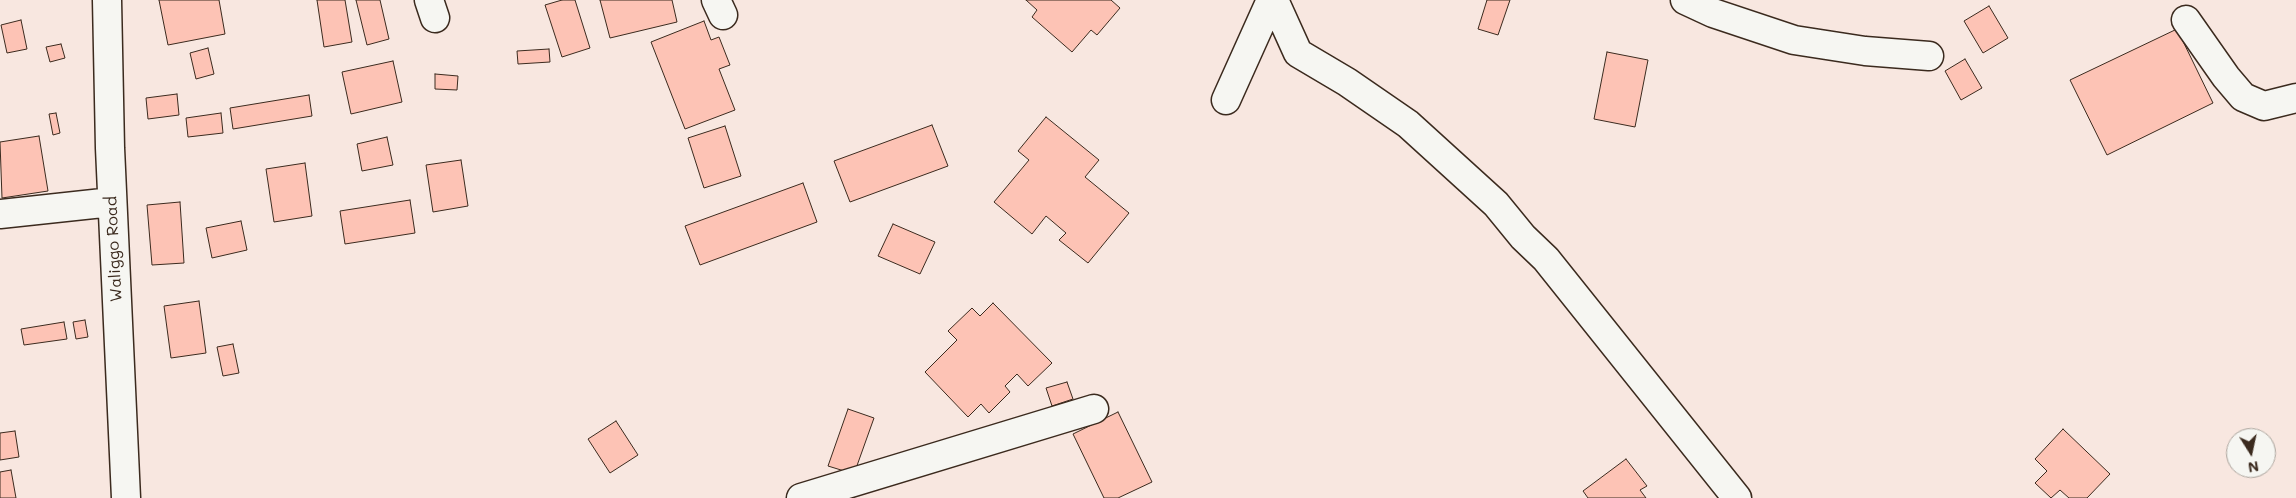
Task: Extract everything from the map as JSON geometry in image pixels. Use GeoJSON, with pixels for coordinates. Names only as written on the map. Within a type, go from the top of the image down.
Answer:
{"type":"FeatureCollection","features":[{"type":"Feature","properties":{"kind":"street","name":"Waliggo Road"},"geometry":{"type":"LineString","coordinates":[[107,0],[121,497]]}},
{"type":"Feature","properties":{"kind":"street"},"geometry":{"type":"LineString","coordinates":[[1226,100],[1272,0]]}},
{"type":"Feature","properties":{"kind":"street"},"geometry":{"type":"LineString","coordinates":[[1272,0],[1298,53],[1347,82],[1408,124],[1496,204],[1523,237],[1546,260],[1737,498]]}},
{"type":"Feature","properties":{"kind":"street"},"geometry":{"type":"LineString","coordinates":[[1685,0],[1713,13],[1794,40],[1864,51],[1929,56]]}},
{"type":"Feature","properties":{"kind":"street"},"geometry":{"type":"LineString","coordinates":[[2186,20],[2226,78],[2243,97],[2264,106],[2296,98]]}},
{"type":"Feature","properties":{"kind":"street"},"geometry":{"type":"LineString","coordinates":[[0,214],[112,202]]}},
{"type":"Feature","properties":{"kind":"street"},"geometry":{"type":"LineString","coordinates":[[801,498],[1094,409]]}},
{"type":"Feature","properties":{"kind":"building"},"geometry":{"type":"Polygon","coordinates":[[[159,0],[219,0],[225,34],[168,45],[159,0]]]}},
{"type":"Feature","properties":{"kind":"building"},"geometry":{"type":"Polygon","coordinates":[[[317,0],[345,0],[352,42],[324,47],[317,0]]]}},
{"type":"Feature","properties":{"kind":"building"},"geometry":{"type":"Polygon","coordinates":[[[356,0],[380,0],[389,39],[367,45],[356,0]]]}},
{"type":"Feature","properties":{"kind":"building"},"geometry":{"type":"Polygon","coordinates":[[[562,0],[575,0],[590,48],[562,57],[545,5],[562,0]]]}},
{"type":"Feature","properties":{"kind":"building"},"geometry":{"type":"Polygon","coordinates":[[[600,0],[672,0],[677,22],[610,38],[600,0]]]}},
{"type":"Feature","properties":{"kind":"building"},"geometry":{"type":"Polygon","coordinates":[[[1026,0],[1111,0],[1120,8],[1097,35],[1091,30],[1072,52],[1032,17],[1037,10],[1026,0]]]}},
{"type":"Feature","properties":{"kind":"building"},"geometry":{"type":"Polygon","coordinates":[[[1487,0],[1510,0],[1498,35],[1478,29],[1487,0]]]}},
{"type":"Feature","properties":{"kind":"building"},"geometry":{"type":"Polygon","coordinates":[[[1989,6],[2008,38],[1983,53],[1964,21],[1989,6]]]}},
{"type":"Feature","properties":{"kind":"building"},"geometry":{"type":"Polygon","coordinates":[[[21,20],[27,49],[7,53],[1,25],[21,20]]]}},
{"type":"Feature","properties":{"kind":"building"},"geometry":{"type":"Polygon","coordinates":[[[704,21],[711,40],[719,37],[730,65],[719,69],[735,110],[685,129],[651,42],[704,21]]]}},
{"type":"Feature","properties":{"kind":"building"},"geometry":{"type":"Polygon","coordinates":[[[2177,29],[2213,103],[2107,155],[2070,80],[2177,29]]]}},
{"type":"Feature","properties":{"kind":"building"},"geometry":{"type":"Polygon","coordinates":[[[61,44],[65,58],[50,62],[46,47],[61,44]]]}},
{"type":"Feature","properties":{"kind":"building"},"geometry":{"type":"Polygon","coordinates":[[[208,48],[214,74],[196,79],[190,53],[208,48]]]}},
{"type":"Feature","properties":{"kind":"building"},"geometry":{"type":"Polygon","coordinates":[[[549,49],[550,62],[518,64],[517,51],[549,49]]]}},
{"type":"Feature","properties":{"kind":"building"},"geometry":{"type":"Polygon","coordinates":[[[1607,52],[1648,60],[1635,127],[1594,119],[1607,52]]]}},
{"type":"Feature","properties":{"kind":"building"},"geometry":{"type":"Polygon","coordinates":[[[1965,59],[1982,88],[1961,100],[1945,71],[1965,59]]]}},
{"type":"Feature","properties":{"kind":"building"},"geometry":{"type":"Polygon","coordinates":[[[393,61],[402,102],[351,114],[342,72],[393,61]]]}},
{"type":"Feature","properties":{"kind":"building"},"geometry":{"type":"Polygon","coordinates":[[[435,74],[458,76],[457,90],[435,89],[435,74]]]}},
{"type":"Feature","properties":{"kind":"building"},"geometry":{"type":"Polygon","coordinates":[[[177,94],[179,115],[148,119],[146,98],[177,94]]]}},
{"type":"Feature","properties":{"kind":"building"},"geometry":{"type":"Polygon","coordinates":[[[309,95],[312,116],[233,129],[230,108],[309,95]]]}},
{"type":"Feature","properties":{"kind":"building"},"geometry":{"type":"Polygon","coordinates":[[[56,113],[60,133],[53,135],[49,114],[56,113]]]}},
{"type":"Feature","properties":{"kind":"building"},"geometry":{"type":"Polygon","coordinates":[[[221,113],[223,133],[188,137],[186,118],[221,113]]]}},
{"type":"Feature","properties":{"kind":"building"},"geometry":{"type":"Polygon","coordinates":[[[1046,117],[1099,160],[1085,177],[1129,213],[1088,263],[1059,240],[1066,233],[1046,216],[1032,234],[994,202],[1029,160],[1018,151],[1046,117]]]}},
{"type":"Feature","properties":{"kind":"building"},"geometry":{"type":"Polygon","coordinates":[[[932,125],[948,166],[850,202],[834,161],[932,125]]]}},
{"type":"Feature","properties":{"kind":"building"},"geometry":{"type":"Polygon","coordinates":[[[725,126],[741,176],[704,188],[688,138],[725,126]]]}},
{"type":"Feature","properties":{"kind":"building"},"geometry":{"type":"Polygon","coordinates":[[[39,136],[48,191],[2,198],[0,142],[39,136]]]}},
{"type":"Feature","properties":{"kind":"building"},"geometry":{"type":"Polygon","coordinates":[[[387,137],[393,165],[362,171],[357,144],[387,137]]]}},
{"type":"Feature","properties":{"kind":"building"},"geometry":{"type":"Polygon","coordinates":[[[461,160],[468,206],[433,212],[426,165],[461,160]]]}},
{"type":"Feature","properties":{"kind":"building"},"geometry":{"type":"Polygon","coordinates":[[[305,163],[312,216],[274,222],[266,169],[305,163]]]}},
{"type":"Feature","properties":{"kind":"building"},"geometry":{"type":"Polygon","coordinates":[[[803,183],[817,222],[700,265],[685,226],[803,183]]]}},
{"type":"Feature","properties":{"kind":"building"},"geometry":{"type":"Polygon","coordinates":[[[410,200],[415,233],[345,244],[340,211],[410,200]]]}},
{"type":"Feature","properties":{"kind":"building"},"geometry":{"type":"Polygon","coordinates":[[[180,202],[184,263],[152,265],[147,205],[180,202]]]}},
{"type":"Feature","properties":{"kind":"building"},"geometry":{"type":"Polygon","coordinates":[[[241,221],[247,250],[212,258],[206,228],[241,221]]]}},
{"type":"Feature","properties":{"kind":"building"},"geometry":{"type":"Polygon","coordinates":[[[893,224],[935,242],[920,274],[878,256],[893,224]]]}},
{"type":"Feature","properties":{"kind":"building"},"geometry":{"type":"Polygon","coordinates":[[[199,301],[206,353],[171,358],[164,306],[199,301]]]}},
{"type":"Feature","properties":{"kind":"building"},"geometry":{"type":"Polygon","coordinates":[[[993,303],[1052,363],[1028,386],[1017,374],[1005,386],[1010,392],[989,413],[981,404],[968,417],[925,372],[957,340],[948,331],[972,308],[980,316],[993,303]]]}},
{"type":"Feature","properties":{"kind":"building"},"geometry":{"type":"Polygon","coordinates":[[[85,320],[88,337],[76,339],[73,322],[85,320]]]}},
{"type":"Feature","properties":{"kind":"building"},"geometry":{"type":"Polygon","coordinates":[[[64,322],[67,339],[24,345],[21,329],[64,322]]]}},
{"type":"Feature","properties":{"kind":"building"},"geometry":{"type":"Polygon","coordinates":[[[233,344],[239,373],[223,376],[217,347],[233,344]]]}},
{"type":"Feature","properties":{"kind":"building"},"geometry":{"type":"Polygon","coordinates":[[[1067,382],[1073,399],[1052,406],[1046,388],[1067,382]]]}},
{"type":"Feature","properties":{"kind":"building"},"geometry":{"type":"Polygon","coordinates":[[[848,409],[874,418],[854,474],[828,466],[848,409]]]}},
{"type":"Feature","properties":{"kind":"building"},"geometry":{"type":"Polygon","coordinates":[[[1118,412],[1152,482],[1118,498],[1104,498],[1073,434],[1118,412]]]}},
{"type":"Feature","properties":{"kind":"building"},"geometry":{"type":"Polygon","coordinates":[[[616,421],[638,455],[610,473],[588,439],[616,421]]]}},
{"type":"Feature","properties":{"kind":"building"},"geometry":{"type":"Polygon","coordinates":[[[2063,429],[2110,474],[2087,498],[2069,498],[2060,490],[2051,498],[2035,483],[2047,471],[2035,459],[2063,429]]]}},
{"type":"Feature","properties":{"kind":"building"},"geometry":{"type":"Polygon","coordinates":[[[15,431],[19,457],[0,460],[0,433],[15,431]]]}},
{"type":"Feature","properties":{"kind":"building"},"geometry":{"type":"Polygon","coordinates":[[[1626,459],[1647,486],[1640,490],[1646,498],[1588,498],[1583,491],[1626,459]]]}},
{"type":"Feature","properties":{"kind":"building"},"geometry":{"type":"Polygon","coordinates":[[[11,470],[16,498],[0,498],[0,472],[11,470]]]}}]}
